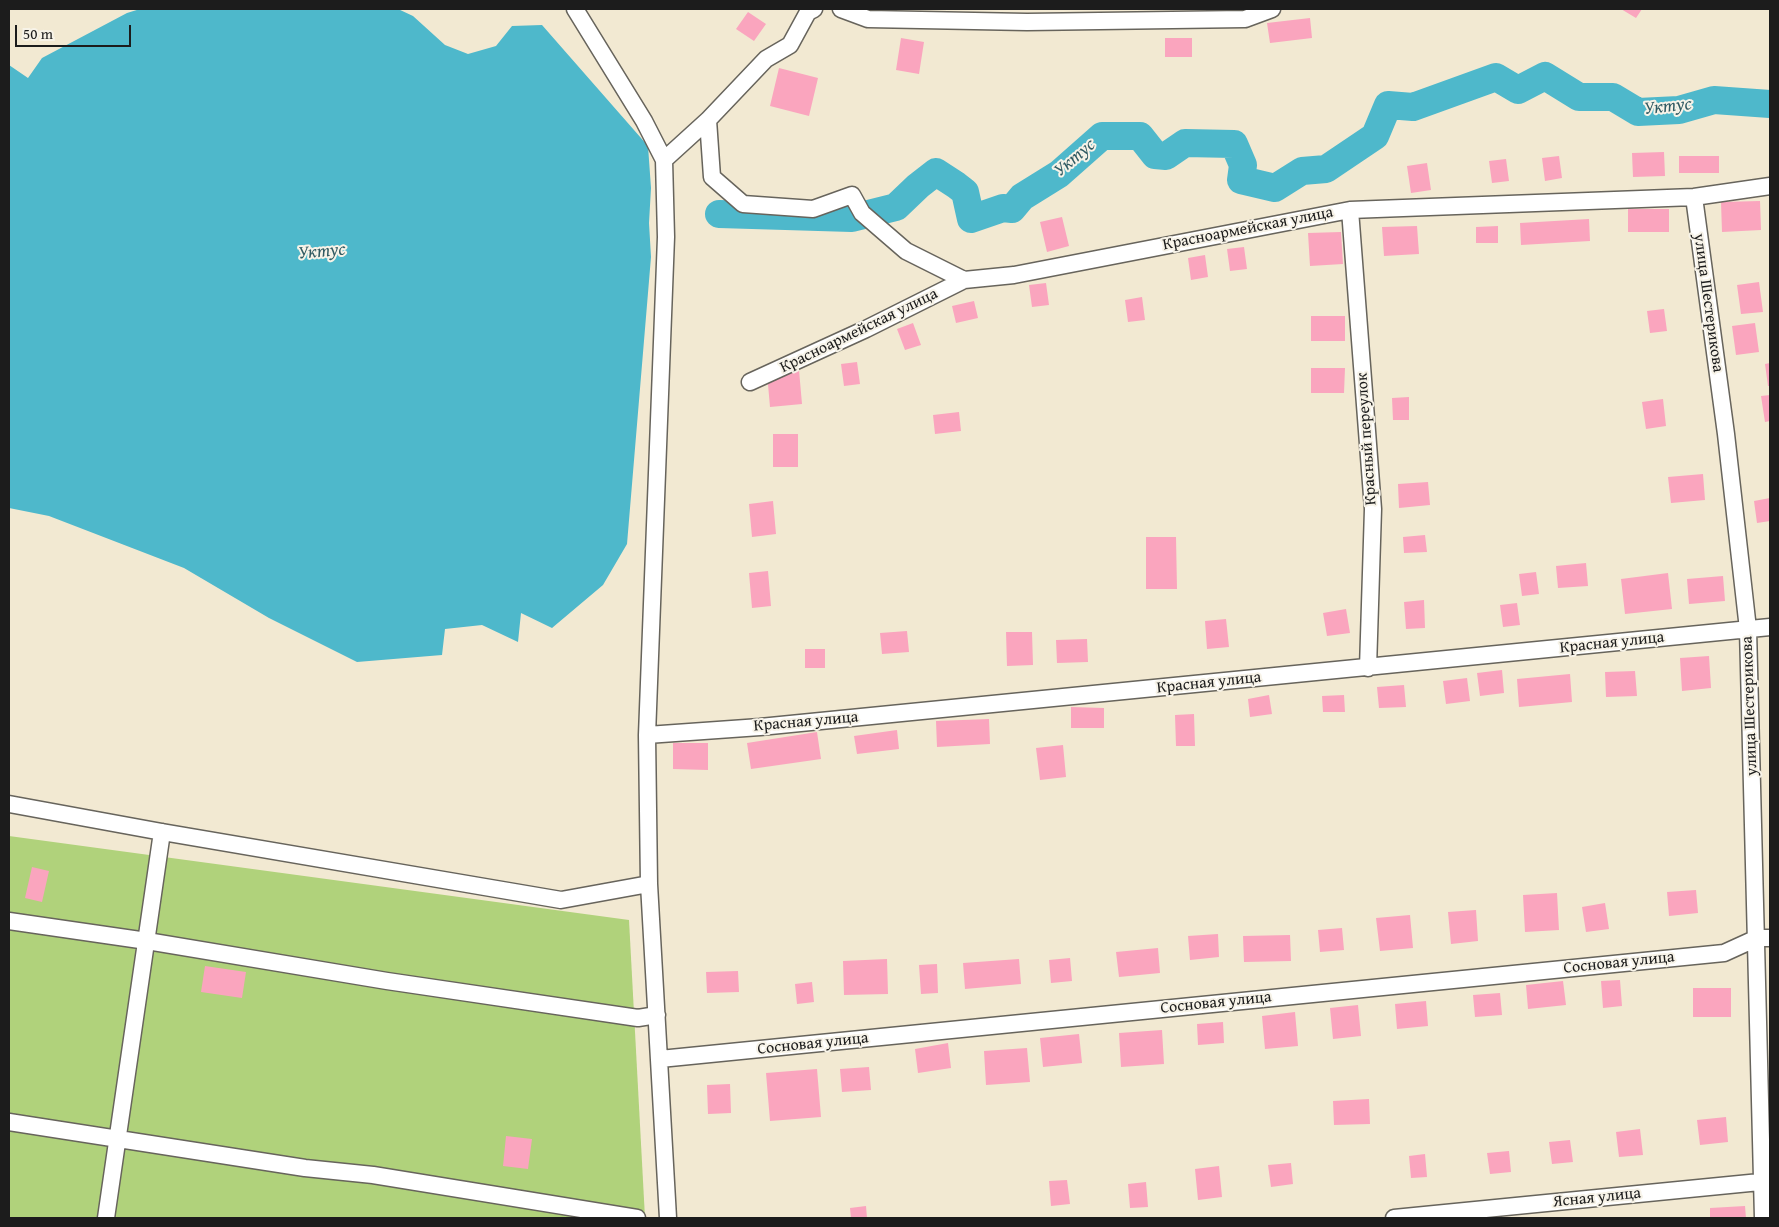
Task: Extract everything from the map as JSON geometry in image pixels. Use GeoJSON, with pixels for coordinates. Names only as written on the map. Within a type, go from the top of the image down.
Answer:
{"type":"FeatureCollection","features":[{"type":"Feature","properties":{"kind":"street"},"geometry":{"type":"LineString","coordinates":[[575,9],[644,121],[664,160],[666,238],[647,735],[649,884],[668,1218]]}},
{"type":"Feature","properties":{"kind":"street"},"geometry":{"type":"LineString","coordinates":[[664,160],[708,120],[766,59],[790,44],[808,12],[814,9]]}},
{"type":"Feature","properties":{"kind":"street"},"geometry":{"type":"LineString","coordinates":[[841,9],[868,19],[1027,22],[1245,19],[1270,10]]}},
{"type":"Feature","properties":{"kind":"street"},"geometry":{"type":"LineString","coordinates":[[708,120],[712,177],[743,204],[813,209],[852,195],[862,213],[906,251],[964,280]]}},
{"type":"Feature","properties":{"kind":"street","name":"Красноармейская улица"},"geometry":{"type":"LineString","coordinates":[[750,382],[866,329],[964,280],[1014,275],[1350,210],[1694,197],[1770,186]]}},
{"type":"Feature","properties":{"kind":"street","name":"улица Шестерикова"},"geometry":{"type":"LineString","coordinates":[[1694,197],[1726,434],[1748,629],[1764,938],[1766,1182],[1763,1218]]}},
{"type":"Feature","properties":{"kind":"street","name":"Красный переулок"},"geometry":{"type":"LineString","coordinates":[[1350,210],[1373,509],[1368,668]]}},
{"type":"Feature","properties":{"kind":"street","name":"Красная улица"},"geometry":{"type":"LineString","coordinates":[[647,735],[760,727],[1770,627]]}},
{"type":"Feature","properties":{"kind":"street"},"geometry":{"type":"LineString","coordinates":[[9,804],[561,900],[649,884]]}},
{"type":"Feature","properties":{"kind":"street"},"geometry":{"type":"LineString","coordinates":[[106,1218],[162,832]]}},
{"type":"Feature","properties":{"kind":"street"},"geometry":{"type":"LineString","coordinates":[[9,921],[147,941],[386,981],[638,1018],[657,1015]]}},
{"type":"Feature","properties":{"kind":"street","name":"Сосновая улица"},"geometry":{"type":"LineString","coordinates":[[660,1059],[1724,952],[1764,938]]}},
{"type":"Feature","properties":{"kind":"street"},"geometry":{"type":"LineString","coordinates":[[9,1122],[305,1168],[373,1176],[637,1218]]}},
{"type":"Feature","properties":{"kind":"street","name":"Ясная улица"},"geometry":{"type":"LineString","coordinates":[[1394,1218],[1766,1182]]}},
{"type":"Feature","properties":{"kind":"green space"},"geometry":{"type":"Polygon","coordinates":[[[9,836],[629,920],[645,1218],[9,1218],[9,836]]]}},
{"type":"Feature","properties":{"kind":"water"},"geometry":{"type":"Polygon","coordinates":[[[140,9],[398,9],[413,16],[445,45],[468,54],[496,46],[512,26],[542,25],[648,146],[651,188],[649,223],[651,257],[627,544],[603,585],[552,628],[521,613],[518,642],[482,625],[445,629],[442,655],[357,662],[269,618],[184,568],[49,516],[9,508],[9,65],[28,78],[42,58],[127,13],[140,9]]]}},
{"type":"Feature","properties":{"kind":"building"},"geometry":{"type":"Polygon","coordinates":[[[1621,9],[1642,9],[1636,18],[1621,9]]]}},
{"type":"Feature","properties":{"kind":"building"},"geometry":{"type":"Polygon","coordinates":[[[748,12],[766,24],[754,41],[736,29],[748,12]]]}},
{"type":"Feature","properties":{"kind":"building"},"geometry":{"type":"Polygon","coordinates":[[[1310,18],[1312,38],[1270,43],[1267,23],[1310,18]]]}},
{"type":"Feature","properties":{"kind":"building"},"geometry":{"type":"Polygon","coordinates":[[[901,38],[924,42],[919,74],[896,70],[901,38]]]}},
{"type":"Feature","properties":{"kind":"building"},"geometry":{"type":"Polygon","coordinates":[[[1165,38],[1192,38],[1192,57],[1165,57],[1165,38]]]}},
{"type":"Feature","properties":{"kind":"building"},"geometry":{"type":"Polygon","coordinates":[[[779,68],[818,78],[809,116],[770,106],[779,68]]]}},
{"type":"Feature","properties":{"kind":"building"},"geometry":{"type":"Polygon","coordinates":[[[1664,152],[1665,176],[1633,177],[1632,153],[1664,152]]]}},
{"type":"Feature","properties":{"kind":"building"},"geometry":{"type":"Polygon","coordinates":[[[1559,156],[1562,178],[1545,181],[1542,158],[1559,156]]]}},
{"type":"Feature","properties":{"kind":"building"},"geometry":{"type":"Polygon","coordinates":[[[1679,156],[1719,156],[1719,173],[1679,173],[1679,156]]]}},
{"type":"Feature","properties":{"kind":"building"},"geometry":{"type":"Polygon","coordinates":[[[1506,159],[1509,181],[1492,183],[1489,161],[1506,159]]]}},
{"type":"Feature","properties":{"kind":"building"},"geometry":{"type":"Polygon","coordinates":[[[1427,163],[1431,190],[1411,193],[1407,166],[1427,163]]]}},
{"type":"Feature","properties":{"kind":"building"},"geometry":{"type":"Polygon","coordinates":[[[1760,201],[1761,230],[1722,232],[1721,202],[1760,201]]]}},
{"type":"Feature","properties":{"kind":"building"},"geometry":{"type":"Polygon","coordinates":[[[1628,209],[1669,209],[1669,232],[1628,232],[1628,209]]]}},
{"type":"Feature","properties":{"kind":"building"},"geometry":{"type":"Polygon","coordinates":[[[1062,217],[1069,246],[1047,252],[1040,222],[1062,217]]]}},
{"type":"Feature","properties":{"kind":"building"},"geometry":{"type":"Polygon","coordinates":[[[1589,219],[1590,241],[1521,245],[1520,223],[1589,219]]]}},
{"type":"Feature","properties":{"kind":"building"},"geometry":{"type":"Polygon","coordinates":[[[1417,226],[1419,254],[1384,256],[1382,227],[1417,226]]]}},
{"type":"Feature","properties":{"kind":"building"},"geometry":{"type":"Polygon","coordinates":[[[1498,226],[1498,243],[1476,243],[1476,227],[1498,226]]]}},
{"type":"Feature","properties":{"kind":"building"},"geometry":{"type":"Polygon","coordinates":[[[1341,232],[1343,264],[1310,266],[1308,233],[1341,232]]]}},
{"type":"Feature","properties":{"kind":"building"},"geometry":{"type":"Polygon","coordinates":[[[1244,247],[1247,269],[1230,271],[1227,249],[1244,247]]]}},
{"type":"Feature","properties":{"kind":"building"},"geometry":{"type":"Polygon","coordinates":[[[1205,255],[1208,277],[1191,280],[1188,258],[1205,255]]]}},
{"type":"Feature","properties":{"kind":"building"},"geometry":{"type":"Polygon","coordinates":[[[1759,282],[1763,312],[1741,314],[1737,285],[1759,282]]]}},
{"type":"Feature","properties":{"kind":"building"},"geometry":{"type":"Polygon","coordinates":[[[1046,283],[1049,305],[1032,307],[1029,285],[1046,283]]]}},
{"type":"Feature","properties":{"kind":"building"},"geometry":{"type":"Polygon","coordinates":[[[1142,297],[1145,320],[1128,322],[1125,300],[1142,297]]]}},
{"type":"Feature","properties":{"kind":"building"},"geometry":{"type":"Polygon","coordinates":[[[974,301],[978,318],[956,323],[952,306],[974,301]]]}},
{"type":"Feature","properties":{"kind":"building"},"geometry":{"type":"Polygon","coordinates":[[[1664,309],[1667,331],[1650,333],[1647,311],[1664,309]]]}},
{"type":"Feature","properties":{"kind":"building"},"geometry":{"type":"Polygon","coordinates":[[[1311,316],[1345,316],[1345,341],[1311,341],[1311,316]]]}},
{"type":"Feature","properties":{"kind":"building"},"geometry":{"type":"Polygon","coordinates":[[[913,323],[921,345],[905,350],[897,329],[913,323]]]}},
{"type":"Feature","properties":{"kind":"building"},"geometry":{"type":"Polygon","coordinates":[[[1755,323],[1759,352],[1736,355],[1732,326],[1755,323]]]}},
{"type":"Feature","properties":{"kind":"building"},"geometry":{"type":"Polygon","coordinates":[[[857,362],[860,384],[844,386],[841,364],[857,362]]]}},
{"type":"Feature","properties":{"kind":"building"},"geometry":{"type":"Polygon","coordinates":[[[1770,363],[1770,386],[1768,386],[1765,364],[1770,363]]]}},
{"type":"Feature","properties":{"kind":"building"},"geometry":{"type":"Polygon","coordinates":[[[1311,368],[1345,368],[1344,393],[1311,393],[1311,368]]]}},
{"type":"Feature","properties":{"kind":"building"},"geometry":{"type":"Polygon","coordinates":[[[799,370],[802,404],[770,407],[767,373],[799,370]]]}},
{"type":"Feature","properties":{"kind":"building"},"geometry":{"type":"Polygon","coordinates":[[[1770,395],[1770,421],[1765,422],[1761,396],[1770,395]]]}},
{"type":"Feature","properties":{"kind":"building"},"geometry":{"type":"Polygon","coordinates":[[[1409,397],[1409,420],[1393,420],[1392,398],[1409,397]]]}},
{"type":"Feature","properties":{"kind":"building"},"geometry":{"type":"Polygon","coordinates":[[[1663,399],[1666,426],[1646,429],[1642,402],[1663,399]]]}},
{"type":"Feature","properties":{"kind":"building"},"geometry":{"type":"Polygon","coordinates":[[[959,412],[961,431],[935,434],[933,415],[959,412]]]}},
{"type":"Feature","properties":{"kind":"building"},"geometry":{"type":"Polygon","coordinates":[[[773,434],[798,434],[798,467],[773,467],[773,434]]]}},
{"type":"Feature","properties":{"kind":"building"},"geometry":{"type":"Polygon","coordinates":[[[1703,474],[1705,500],[1671,503],[1668,477],[1703,474]]]}},
{"type":"Feature","properties":{"kind":"building"},"geometry":{"type":"Polygon","coordinates":[[[1428,482],[1430,505],[1399,508],[1398,484],[1428,482]]]}},
{"type":"Feature","properties":{"kind":"building"},"geometry":{"type":"Polygon","coordinates":[[[1770,498],[1770,521],[1757,523],[1754,501],[1770,498]]]}},
{"type":"Feature","properties":{"kind":"building"},"geometry":{"type":"Polygon","coordinates":[[[773,501],[776,534],[752,537],[749,504],[773,501]]]}},
{"type":"Feature","properties":{"kind":"building"},"geometry":{"type":"Polygon","coordinates":[[[1425,535],[1427,552],[1404,553],[1403,537],[1425,535]]]}},
{"type":"Feature","properties":{"kind":"building"},"geometry":{"type":"Polygon","coordinates":[[[1146,537],[1176,537],[1177,589],[1146,589],[1146,537]]]}},
{"type":"Feature","properties":{"kind":"building"},"geometry":{"type":"Polygon","coordinates":[[[1586,563],[1588,586],[1558,588],[1556,566],[1586,563]]]}},
{"type":"Feature","properties":{"kind":"building"},"geometry":{"type":"Polygon","coordinates":[[[768,571],[771,606],[752,608],[749,573],[768,571]]]}},
{"type":"Feature","properties":{"kind":"building"},"geometry":{"type":"Polygon","coordinates":[[[1536,572],[1539,594],[1522,596],[1519,574],[1536,572]]]}},
{"type":"Feature","properties":{"kind":"building"},"geometry":{"type":"Polygon","coordinates":[[[1668,573],[1672,609],[1625,614],[1621,579],[1668,573]]]}},
{"type":"Feature","properties":{"kind":"building"},"geometry":{"type":"Polygon","coordinates":[[[1723,576],[1725,601],[1689,604],[1687,579],[1723,576]]]}},
{"type":"Feature","properties":{"kind":"building"},"geometry":{"type":"Polygon","coordinates":[[[1424,600],[1425,628],[1406,629],[1404,602],[1424,600]]]}},
{"type":"Feature","properties":{"kind":"building"},"geometry":{"type":"Polygon","coordinates":[[[1517,603],[1520,625],[1503,627],[1500,605],[1517,603]]]}},
{"type":"Feature","properties":{"kind":"building"},"geometry":{"type":"Polygon","coordinates":[[[1346,609],[1350,633],[1327,636],[1323,613],[1346,609]]]}},
{"type":"Feature","properties":{"kind":"building"},"geometry":{"type":"Polygon","coordinates":[[[1226,619],[1229,647],[1207,649],[1205,621],[1226,619]]]}},
{"type":"Feature","properties":{"kind":"building"},"geometry":{"type":"Polygon","coordinates":[[[907,631],[909,652],[882,654],[880,633],[907,631]]]}},
{"type":"Feature","properties":{"kind":"building"},"geometry":{"type":"Polygon","coordinates":[[[1006,632],[1032,632],[1033,665],[1007,666],[1006,632]]]}},
{"type":"Feature","properties":{"kind":"building"},"geometry":{"type":"Polygon","coordinates":[[[1087,639],[1088,662],[1057,663],[1056,640],[1087,639]]]}},
{"type":"Feature","properties":{"kind":"building"},"geometry":{"type":"Polygon","coordinates":[[[805,649],[825,649],[825,668],[805,668],[805,649]]]}},
{"type":"Feature","properties":{"kind":"building"},"geometry":{"type":"Polygon","coordinates":[[[1709,656],[1711,688],[1682,691],[1680,658],[1709,656]]]}},
{"type":"Feature","properties":{"kind":"building"},"geometry":{"type":"Polygon","coordinates":[[[1502,670],[1504,693],[1480,696],[1477,673],[1502,670]]]}},
{"type":"Feature","properties":{"kind":"building"},"geometry":{"type":"Polygon","coordinates":[[[1635,671],[1637,696],[1606,697],[1605,672],[1635,671]]]}},
{"type":"Feature","properties":{"kind":"building"},"geometry":{"type":"Polygon","coordinates":[[[1570,674],[1572,702],[1519,707],[1517,679],[1570,674]]]}},
{"type":"Feature","properties":{"kind":"building"},"geometry":{"type":"Polygon","coordinates":[[[1467,678],[1470,701],[1446,704],[1443,681],[1467,678]]]}},
{"type":"Feature","properties":{"kind":"building"},"geometry":{"type":"Polygon","coordinates":[[[1404,685],[1406,707],[1379,708],[1377,687],[1404,685]]]}},
{"type":"Feature","properties":{"kind":"building"},"geometry":{"type":"Polygon","coordinates":[[[1269,695],[1272,714],[1250,717],[1248,699],[1269,695]]]}},
{"type":"Feature","properties":{"kind":"building"},"geometry":{"type":"Polygon","coordinates":[[[1344,695],[1345,712],[1323,712],[1322,696],[1344,695]]]}},
{"type":"Feature","properties":{"kind":"building"},"geometry":{"type":"Polygon","coordinates":[[[1071,707],[1104,708],[1104,728],[1071,728],[1071,707]]]}},
{"type":"Feature","properties":{"kind":"building"},"geometry":{"type":"Polygon","coordinates":[[[1194,714],[1195,746],[1176,746],[1175,715],[1194,714]]]}},
{"type":"Feature","properties":{"kind":"building"},"geometry":{"type":"Polygon","coordinates":[[[989,719],[990,744],[937,747],[936,721],[989,719]]]}},
{"type":"Feature","properties":{"kind":"building"},"geometry":{"type":"Polygon","coordinates":[[[897,730],[899,749],[857,754],[854,736],[897,730]]]}},
{"type":"Feature","properties":{"kind":"building"},"geometry":{"type":"Polygon","coordinates":[[[817,732],[821,759],[751,769],[747,743],[817,732]]]}},
{"type":"Feature","properties":{"kind":"building"},"geometry":{"type":"Polygon","coordinates":[[[673,743],[708,743],[708,770],[673,769],[673,743]]]}},
{"type":"Feature","properties":{"kind":"building"},"geometry":{"type":"Polygon","coordinates":[[[1063,745],[1066,777],[1040,780],[1036,748],[1063,745]]]}},
{"type":"Feature","properties":{"kind":"building"},"geometry":{"type":"Polygon","coordinates":[[[32,867],[49,871],[42,902],[25,898],[32,867]]]}},
{"type":"Feature","properties":{"kind":"building"},"geometry":{"type":"Polygon","coordinates":[[[1696,890],[1698,913],[1669,916],[1667,892],[1696,890]]]}},
{"type":"Feature","properties":{"kind":"building"},"geometry":{"type":"Polygon","coordinates":[[[1557,893],[1559,930],[1525,932],[1523,895],[1557,893]]]}},
{"type":"Feature","properties":{"kind":"building"},"geometry":{"type":"Polygon","coordinates":[[[1605,903],[1609,929],[1586,932],[1582,907],[1605,903]]]}},
{"type":"Feature","properties":{"kind":"building"},"geometry":{"type":"Polygon","coordinates":[[[1476,910],[1478,941],[1451,944],[1448,912],[1476,910]]]}},
{"type":"Feature","properties":{"kind":"building"},"geometry":{"type":"Polygon","coordinates":[[[1410,915],[1413,948],[1380,951],[1376,918],[1410,915]]]}},
{"type":"Feature","properties":{"kind":"building"},"geometry":{"type":"Polygon","coordinates":[[[1342,928],[1344,950],[1320,952],[1318,930],[1342,928]]]}},
{"type":"Feature","properties":{"kind":"building"},"geometry":{"type":"Polygon","coordinates":[[[1218,934],[1219,957],[1190,960],[1188,936],[1218,934]]]}},
{"type":"Feature","properties":{"kind":"building"},"geometry":{"type":"Polygon","coordinates":[[[1290,935],[1291,961],[1244,962],[1243,936],[1290,935]]]}},
{"type":"Feature","properties":{"kind":"building"},"geometry":{"type":"Polygon","coordinates":[[[1158,948],[1160,973],[1119,977],[1116,952],[1158,948]]]}},
{"type":"Feature","properties":{"kind":"building"},"geometry":{"type":"Polygon","coordinates":[[[1070,958],[1072,981],[1051,983],[1049,960],[1070,958]]]}},
{"type":"Feature","properties":{"kind":"building"},"geometry":{"type":"Polygon","coordinates":[[[887,959],[888,994],[844,995],[843,961],[887,959]]]}},
{"type":"Feature","properties":{"kind":"building"},"geometry":{"type":"Polygon","coordinates":[[[1019,959],[1021,984],[965,989],[963,963],[1019,959]]]}},
{"type":"Feature","properties":{"kind":"building"},"geometry":{"type":"Polygon","coordinates":[[[937,964],[938,993],[921,994],[919,965],[937,964]]]}},
{"type":"Feature","properties":{"kind":"building"},"geometry":{"type":"Polygon","coordinates":[[[205,966],[246,972],[242,998],[201,992],[205,966]]]}},
{"type":"Feature","properties":{"kind":"building"},"geometry":{"type":"Polygon","coordinates":[[[738,971],[739,992],[707,993],[706,972],[738,971]]]}},
{"type":"Feature","properties":{"kind":"building"},"geometry":{"type":"Polygon","coordinates":[[[1620,980],[1622,1006],[1603,1008],[1601,981],[1620,980]]]}},
{"type":"Feature","properties":{"kind":"building"},"geometry":{"type":"Polygon","coordinates":[[[1563,981],[1566,1005],[1528,1009],[1526,985],[1563,981]]]}},
{"type":"Feature","properties":{"kind":"building"},"geometry":{"type":"Polygon","coordinates":[[[812,982],[814,1002],[797,1004],[795,984],[812,982]]]}},
{"type":"Feature","properties":{"kind":"building"},"geometry":{"type":"Polygon","coordinates":[[[1693,988],[1731,988],[1731,1017],[1693,1017],[1693,988]]]}},
{"type":"Feature","properties":{"kind":"building"},"geometry":{"type":"Polygon","coordinates":[[[1500,993],[1502,1015],[1475,1017],[1473,995],[1500,993]]]}},
{"type":"Feature","properties":{"kind":"building"},"geometry":{"type":"Polygon","coordinates":[[[1426,1001],[1428,1026],[1397,1029],[1395,1004],[1426,1001]]]}},
{"type":"Feature","properties":{"kind":"building"},"geometry":{"type":"Polygon","coordinates":[[[1358,1005],[1361,1036],[1333,1039],[1330,1008],[1358,1005]]]}},
{"type":"Feature","properties":{"kind":"building"},"geometry":{"type":"Polygon","coordinates":[[[1295,1012],[1298,1046],[1265,1049],[1262,1016],[1295,1012]]]}},
{"type":"Feature","properties":{"kind":"building"},"geometry":{"type":"Polygon","coordinates":[[[1223,1022],[1224,1043],[1198,1045],[1197,1024],[1223,1022]]]}},
{"type":"Feature","properties":{"kind":"building"},"geometry":{"type":"Polygon","coordinates":[[[1162,1030],[1164,1064],[1121,1067],[1119,1033],[1162,1030]]]}},
{"type":"Feature","properties":{"kind":"building"},"geometry":{"type":"Polygon","coordinates":[[[1079,1034],[1082,1063],[1043,1067],[1040,1038],[1079,1034]]]}},
{"type":"Feature","properties":{"kind":"building"},"geometry":{"type":"Polygon","coordinates":[[[948,1043],[951,1068],[918,1073],[915,1049],[948,1043]]]}},
{"type":"Feature","properties":{"kind":"building"},"geometry":{"type":"Polygon","coordinates":[[[1027,1048],[1030,1082],[986,1085],[984,1051],[1027,1048]]]}},
{"type":"Feature","properties":{"kind":"building"},"geometry":{"type":"Polygon","coordinates":[[[869,1067],[871,1090],[842,1092],[840,1069],[869,1067]]]}},
{"type":"Feature","properties":{"kind":"building"},"geometry":{"type":"Polygon","coordinates":[[[817,1069],[821,1117],[770,1121],[766,1073],[817,1069]]]}},
{"type":"Feature","properties":{"kind":"building"},"geometry":{"type":"Polygon","coordinates":[[[730,1084],[731,1113],[708,1114],[707,1085],[730,1084]]]}},
{"type":"Feature","properties":{"kind":"building"},"geometry":{"type":"Polygon","coordinates":[[[1369,1099],[1370,1124],[1334,1125],[1333,1101],[1369,1099]]]}},
{"type":"Feature","properties":{"kind":"building"},"geometry":{"type":"Polygon","coordinates":[[[1726,1117],[1728,1142],[1700,1145],[1697,1120],[1726,1117]]]}},
{"type":"Feature","properties":{"kind":"building"},"geometry":{"type":"Polygon","coordinates":[[[1640,1129],[1643,1155],[1619,1157],[1616,1132],[1640,1129]]]}},
{"type":"Feature","properties":{"kind":"building"},"geometry":{"type":"Polygon","coordinates":[[[506,1136],[532,1139],[528,1169],[503,1166],[506,1136]]]}},
{"type":"Feature","properties":{"kind":"building"},"geometry":{"type":"Polygon","coordinates":[[[1570,1140],[1573,1162],[1552,1164],[1549,1142],[1570,1140]]]}},
{"type":"Feature","properties":{"kind":"building"},"geometry":{"type":"Polygon","coordinates":[[[1509,1151],[1511,1172],[1490,1174],[1487,1153],[1509,1151]]]}},
{"type":"Feature","properties":{"kind":"building"},"geometry":{"type":"Polygon","coordinates":[[[1425,1154],[1427,1177],[1411,1178],[1409,1156],[1425,1154]]]}},
{"type":"Feature","properties":{"kind":"building"},"geometry":{"type":"Polygon","coordinates":[[[1291,1163],[1293,1184],[1271,1187],[1268,1165],[1291,1163]]]}},
{"type":"Feature","properties":{"kind":"building"},"geometry":{"type":"Polygon","coordinates":[[[1219,1166],[1222,1197],[1198,1200],[1195,1169],[1219,1166]]]}},
{"type":"Feature","properties":{"kind":"building"},"geometry":{"type":"Polygon","coordinates":[[[1067,1180],[1070,1204],[1051,1206],[1049,1181],[1067,1180]]]}},
{"type":"Feature","properties":{"kind":"building"},"geometry":{"type":"Polygon","coordinates":[[[1146,1182],[1148,1207],[1130,1208],[1128,1184],[1146,1182]]]}},
{"type":"Feature","properties":{"kind":"building"},"geometry":{"type":"Polygon","coordinates":[[[866,1206],[867,1218],[851,1218],[850,1208],[866,1206]]]}},
{"type":"Feature","properties":{"kind":"building"},"geometry":{"type":"Polygon","coordinates":[[[1745,1206],[1746,1218],[1710,1218],[1710,1208],[1745,1206]]]}},
{"type":"Feature","properties":{"kind":"waterway","name":"Уктус"},"geometry":{"type":"LineString","coordinates":[[719,214],[852,218],[896,207],[936,172],[965,192],[971,219],[1003,208],[1012,209],[1022,197],[1059,174],[1102,136],[1140,136],[1155,155],[1166,156],[1185,143],[1234,144],[1243,165],[1241,180],[1275,188],[1302,171],[1326,169],[1375,136],[1388,105],[1413,107],[1496,77],[1518,90],[1545,76],[1579,97],[1613,97],[1638,112],[1679,110],[1714,100],[1770,104]]}}]}
